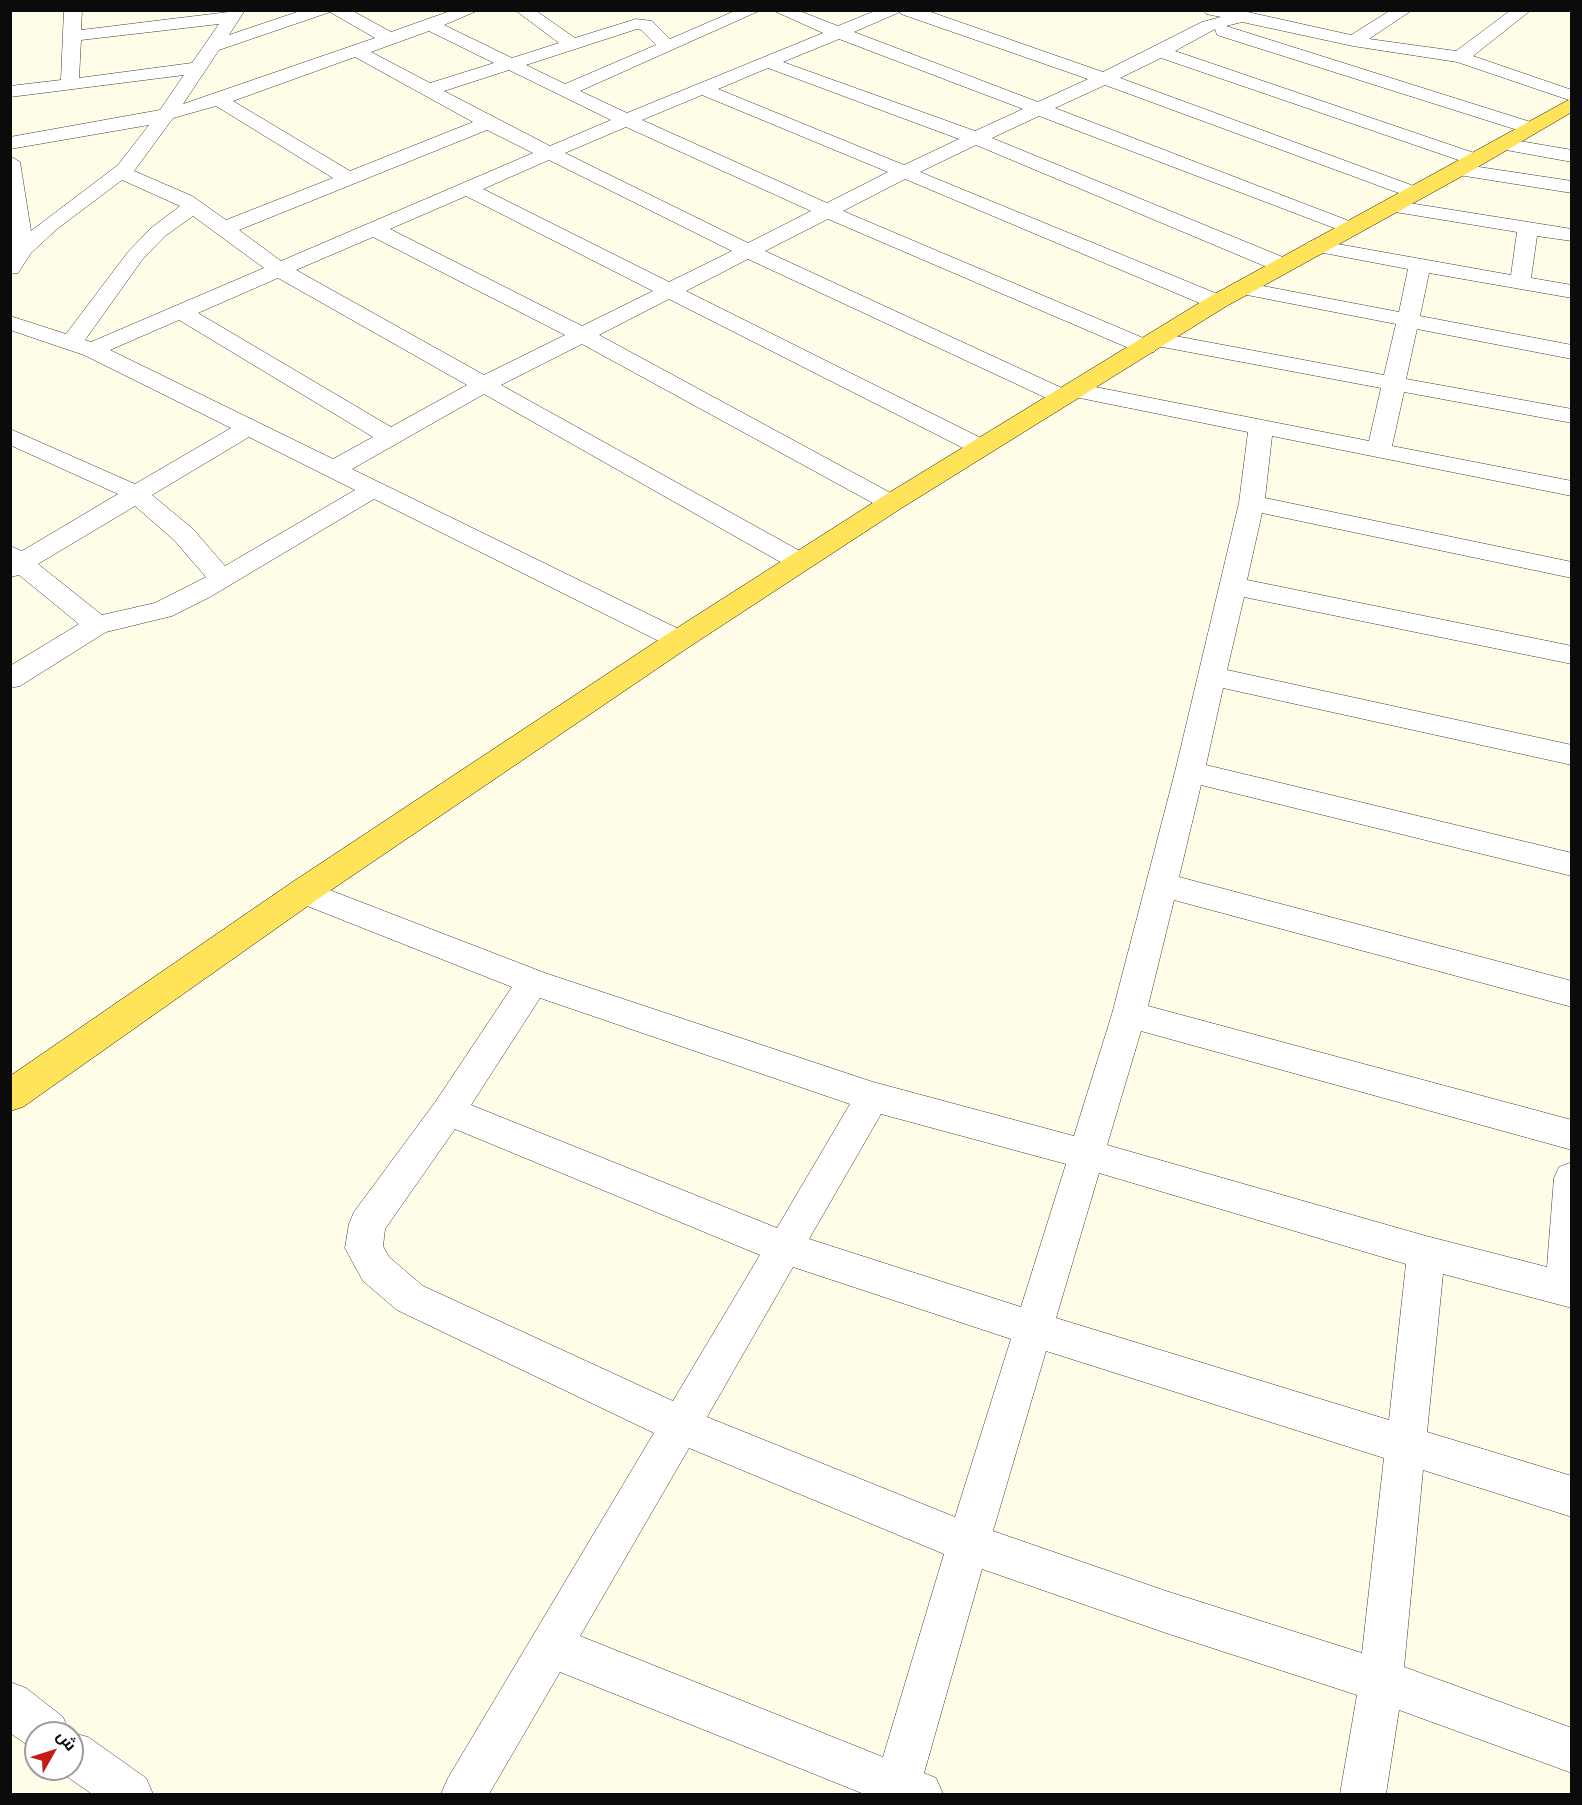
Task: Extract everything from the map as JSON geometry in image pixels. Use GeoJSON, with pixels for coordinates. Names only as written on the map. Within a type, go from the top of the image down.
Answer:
{"type":"FeatureCollection","features":[{"type":"Feature","properties":{"kind":"main road"},"geometry":{"type":"LineString","coordinates":[[10,1095],[303,892],[679,640],[891,503],[1217,302],[1467,165],[1571,103]]}},
{"type":"Feature","properties":{"kind":"street"},"geometry":{"type":"LineString","coordinates":[[70,84],[73,10]]}},
{"type":"Feature","properties":{"kind":"street"},"geometry":{"type":"LineString","coordinates":[[211,47],[322,10]]}},
{"type":"Feature","properties":{"kind":"street"},"geometry":{"type":"LineString","coordinates":[[337,10],[390,39]]}},
{"type":"Feature","properties":{"kind":"street"},"geometry":{"type":"LineString","coordinates":[[10,143],[166,115],[219,100],[471,10]]}},
{"type":"Feature","properties":{"kind":"street"},"geometry":{"type":"LineString","coordinates":[[523,10],[571,43]]}},
{"type":"Feature","properties":{"kind":"street"},"geometry":{"type":"LineString","coordinates":[[566,90],[753,10]]}},
{"type":"Feature","properties":{"kind":"street"},"geometry":{"type":"LineString","coordinates":[[780,10],[1350,228]]}},
{"type":"Feature","properties":{"kind":"street"},"geometry":{"type":"LineString","coordinates":[[82,346],[181,312],[626,120],[893,10]]}},
{"type":"Feature","properties":{"kind":"street"},"geometry":{"type":"LineString","coordinates":[[907,10],[1106,79],[1415,194]]}},
{"type":"Feature","properties":{"kind":"street"},"geometry":{"type":"LineString","coordinates":[[334,469],[484,384],[904,172],[1160,52],[1210,18],[1239,16],[1264,10]]}},
{"type":"Feature","properties":{"kind":"street"},"geometry":{"type":"LineString","coordinates":[[1353,41],[1404,10]]}},
{"type":"Feature","properties":{"kind":"street"},"geometry":{"type":"LineString","coordinates":[[1460,57],[1523,10]]}},
{"type":"Feature","properties":{"kind":"street"},"geometry":{"type":"LineString","coordinates":[[72,36],[235,14]]}},
{"type":"Feature","properties":{"kind":"street"},"geometry":{"type":"LineString","coordinates":[[18,237],[50,225],[120,173],[166,115],[235,14]]}},
{"type":"Feature","properties":{"kind":"street"},"geometry":{"type":"LineString","coordinates":[[1239,16],[1353,41],[1460,57],[1571,103]]}},
{"type":"Feature","properties":{"kind":"street"},"geometry":{"type":"LineString","coordinates":[[1210,18],[1530,128]]}},
{"type":"Feature","properties":{"kind":"street"},"geometry":{"type":"LineString","coordinates":[[428,90],[508,62],[639,23],[646,25],[668,47]]}},
{"type":"Feature","properties":{"kind":"street"},"geometry":{"type":"LineString","coordinates":[[428,24],[626,120],[827,211],[1152,343],[1395,383],[1572,416]]}},
{"type":"Feature","properties":{"kind":"street"},"geometry":{"type":"LineString","coordinates":[[357,51],[488,123],[748,251],[1069,394],[1261,427],[1572,489]]}},
{"type":"Feature","properties":{"kind":"street"},"geometry":{"type":"LineString","coordinates":[[1160,52],[1467,165],[1513,178],[1572,187]]}},
{"type":"Feature","properties":{"kind":"street"},"geometry":{"type":"LineString","coordinates":[[768,62],[975,138],[1282,265]]}},
{"type":"Feature","properties":{"kind":"street"},"geometry":{"type":"LineString","coordinates":[[10,92],[197,68]]}},
{"type":"Feature","properties":{"kind":"street"},"geometry":{"type":"LineString","coordinates":[[703,89],[1217,302]]}},
{"type":"Feature","properties":{"kind":"street"},"geometry":{"type":"LineString","coordinates":[[219,100],[348,178]]}},
{"type":"Feature","properties":{"kind":"street"},"geometry":{"type":"LineString","coordinates":[[222,229],[488,123]]}},
{"type":"Feature","properties":{"kind":"street"},"geometry":{"type":"LineString","coordinates":[[1502,144],[1572,156]]}},
{"type":"Feature","properties":{"kind":"street"},"geometry":{"type":"LineString","coordinates":[[10,162],[18,237],[10,267]]}},
{"type":"Feature","properties":{"kind":"street"},"geometry":{"type":"LineString","coordinates":[[120,173],[148,183],[194,206],[280,270],[800,562]]}},
{"type":"Feature","properties":{"kind":"street"},"geometry":{"type":"LineString","coordinates":[[1513,178],[1520,227],[1520,283]]}},
{"type":"Feature","properties":{"kind":"street"},"geometry":{"type":"LineString","coordinates":[[467,189],[980,447]]}},
{"type":"Feature","properties":{"kind":"street"},"geometry":{"type":"LineString","coordinates":[[82,346],[135,256],[159,232],[194,206]]}},
{"type":"Feature","properties":{"kind":"street"},"geometry":{"type":"LineString","coordinates":[[1390,206],[1572,236]]}},
{"type":"Feature","properties":{"kind":"street"},"geometry":{"type":"LineString","coordinates":[[374,229],[582,335],[891,503]]}},
{"type":"Feature","properties":{"kind":"street"},"geometry":{"type":"LineString","coordinates":[[1316,246],[1572,292]]}},
{"type":"Feature","properties":{"kind":"street"},"geometry":{"type":"LineString","coordinates":[[1378,450],[1420,266]]}},
{"type":"Feature","properties":{"kind":"street"},"geometry":{"type":"LineString","coordinates":[[1242,288],[1572,352]]}},
{"type":"Feature","properties":{"kind":"street"},"geometry":{"type":"LineString","coordinates":[[181,312],[389,436]]}},
{"type":"Feature","properties":{"kind":"street"},"geometry":{"type":"LineString","coordinates":[[10,323],[82,346],[375,488],[679,640]]}},
{"type":"Feature","properties":{"kind":"street"},"geometry":{"type":"LineString","coordinates":[[550,1646],[904,1792],[968,1543],[1129,1014],[1190,772],[1252,502],[1261,427]]}},
{"type":"Feature","properties":{"kind":"street"},"geometry":{"type":"LineString","coordinates":[[97,625],[14,562],[249,428]]}},
{"type":"Feature","properties":{"kind":"street"},"geometry":{"type":"LineString","coordinates":[[10,436],[135,493],[184,535],[222,579]]}},
{"type":"Feature","properties":{"kind":"street"},"geometry":{"type":"LineString","coordinates":[[10,679],[97,625],[163,610],[222,579],[375,488]]}},
{"type":"Feature","properties":{"kind":"street"},"geometry":{"type":"LineString","coordinates":[[1252,502],[1572,570]]}},
{"type":"Feature","properties":{"kind":"street"},"geometry":{"type":"LineString","coordinates":[[1233,586],[1572,655]]}},
{"type":"Feature","properties":{"kind":"street"},"geometry":{"type":"LineString","coordinates":[[1212,676],[1572,755]]}},
{"type":"Feature","properties":{"kind":"street"},"geometry":{"type":"LineString","coordinates":[[1190,772],[1572,865]]}},
{"type":"Feature","properties":{"kind":"street"},"geometry":{"type":"LineString","coordinates":[[1160,884],[1572,994]]}},
{"type":"Feature","properties":{"kind":"street"},"geometry":{"type":"LineString","coordinates":[[303,892],[533,982],[873,1097],[1086,1154],[1426,1253],[1568,1290],[1572,1178]]}},
{"type":"Feature","properties":{"kind":"street"},"geometry":{"type":"LineString","coordinates":[[533,982],[447,1111],[367,1224],[364,1248],[376,1269],[410,1299],[680,1425],[968,1543],[1177,1615],[1382,1681],[1572,1751]]}},
{"type":"Feature","properties":{"kind":"street"},"geometry":{"type":"LineString","coordinates":[[1129,1014],[1572,1135]]}},
{"type":"Feature","properties":{"kind":"street"},"geometry":{"type":"LineString","coordinates":[[464,1794],[873,1097]]}},
{"type":"Feature","properties":{"kind":"street"},"geometry":{"type":"LineString","coordinates":[[447,1111],[784,1248],[1033,1329],[1572,1497]]}},
{"type":"Feature","properties":{"kind":"street"},"geometry":{"type":"LineString","coordinates":[[1364,1794],[1382,1681],[1426,1253]]}},
{"type":"Feature","properties":{"kind":"street"},"geometry":{"type":"LineString","coordinates":[[10,1704],[31,1721]]}},
{"type":"Feature","properties":{"kind":"street"},"geometry":{"type":"LineString","coordinates":[[84,1761],[130,1794]]}}]}
